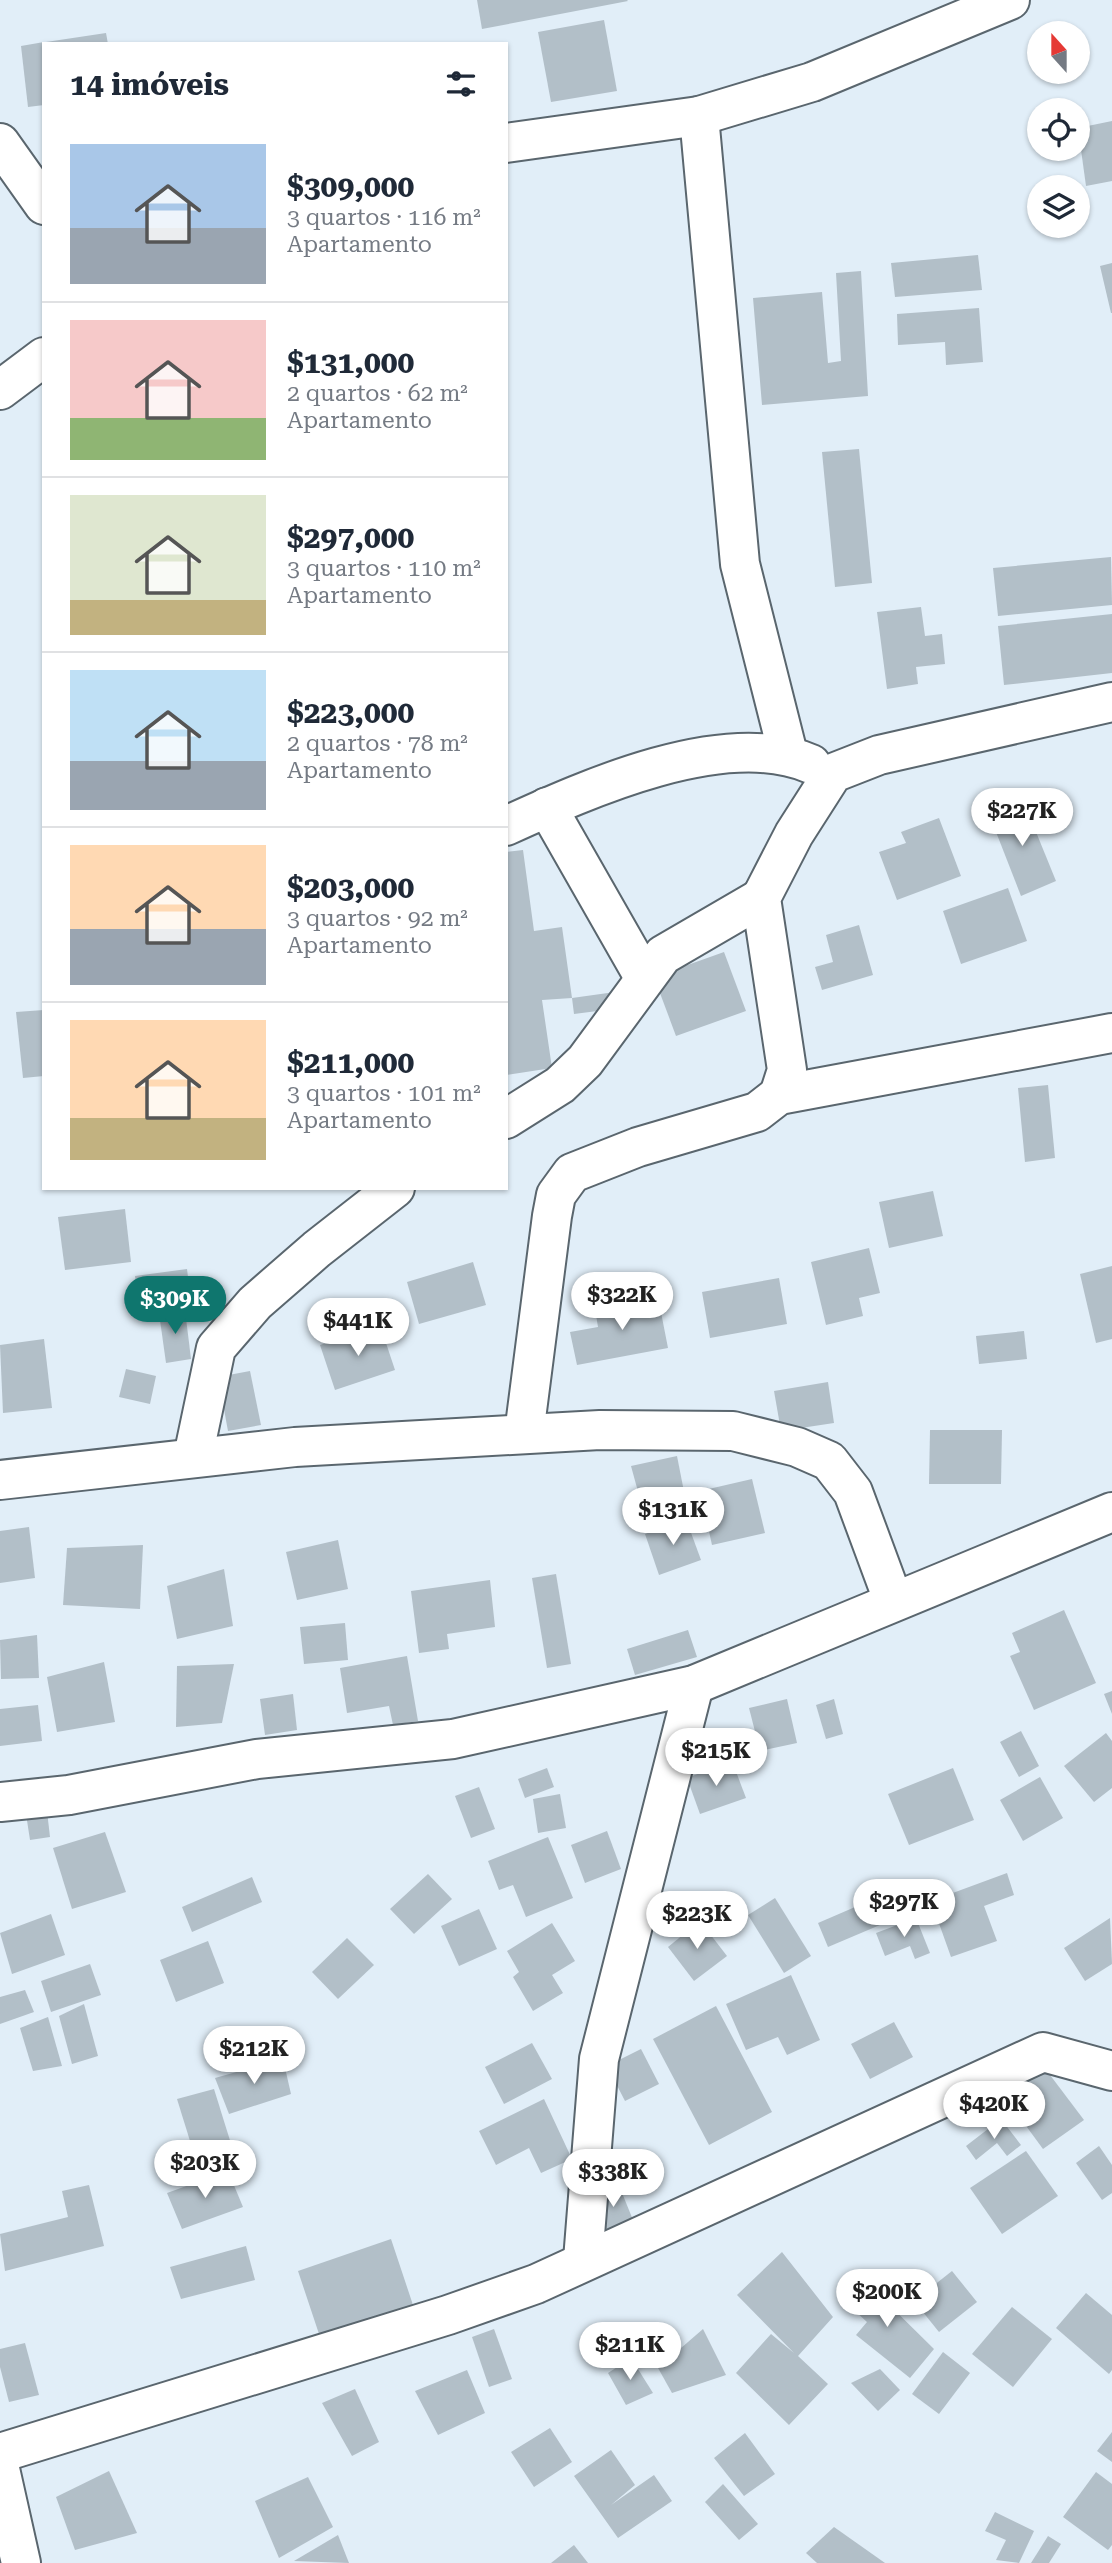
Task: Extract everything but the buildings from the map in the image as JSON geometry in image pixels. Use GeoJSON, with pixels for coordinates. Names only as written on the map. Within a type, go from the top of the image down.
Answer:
{"type":"FeatureCollection","features":[{"type":"Feature","properties":{"kind":"street"},"geometry":{"type":"LineString","coordinates":[[508,143],[699,116],[812,82],[1010,0]]}},
{"type":"Feature","properties":{"kind":"street"},"geometry":{"type":"LineString","coordinates":[[699,116],[740,564],[788,754]]}},
{"type":"Feature","properties":{"kind":"street"},"geometry":{"type":"LineString","coordinates":[[0,143],[42,202]]}},
{"type":"Feature","properties":{"kind":"street"},"geometry":{"type":"LineString","coordinates":[[0,390],[42,358]]}},
{"type":"Feature","properties":{"kind":"street"},"geometry":{"type":"LineString","coordinates":[[508,1118],[561,1085],[585,1061],[644,977],[663,956],[761,898],[794,834],[833,773],[879,755],[1110,706]]}},
{"type":"Feature","properties":{"kind":"street"},"geometry":{"type":"LineString","coordinates":[[508,825],[636,771],[736,752],[788,754],[833,773]]}},
{"type":"Feature","properties":{"kind":"street"},"geometry":{"type":"LineString","coordinates":[[547,807],[644,977]]}},
{"type":"Feature","properties":{"kind":"street"},"geometry":{"type":"LineString","coordinates":[[761,898],[787,1070],[779,1095]]}},
{"type":"Feature","properties":{"kind":"street"},"geometry":{"type":"LineString","coordinates":[[524,1434],[552,1216],[556,1195],[572,1173],[638,1147],[757,1112],[779,1095],[1112,1033]]}},
{"type":"Feature","properties":{"kind":"street"},"geometry":{"type":"LineString","coordinates":[[508,1089],[561,1085]]}},
{"type":"Feature","properties":{"kind":"street"},"geometry":{"type":"LineString","coordinates":[[193,1457],[216,1348],[255,1303],[317,1248],[392,1190]]}},
{"type":"Feature","properties":{"kind":"street"},"geometry":{"type":"LineString","coordinates":[[0,1480],[295,1447],[600,1430],[733,1431],[797,1447],[829,1461],[853,1492],[893,1600]]}},
{"type":"Feature","properties":{"kind":"street"},"geometry":{"type":"LineString","coordinates":[[0,1802],[69,1795],[257,1759],[453,1739],[694,1685],[893,1600],[1112,1512]]}},
{"type":"Feature","properties":{"kind":"street"},"geometry":{"type":"LineString","coordinates":[[583,2260],[599,2059],[694,1685]]}},
{"type":"Feature","properties":{"kind":"street"},"geometry":{"type":"LineString","coordinates":[[0,2453],[448,2315],[536,2284],[583,2260],[1043,2052],[1112,2071]]}},
{"type":"Feature","properties":{"kind":"street"},"geometry":{"type":"LineString","coordinates":[[0,2469],[21,2563]]}}]}
